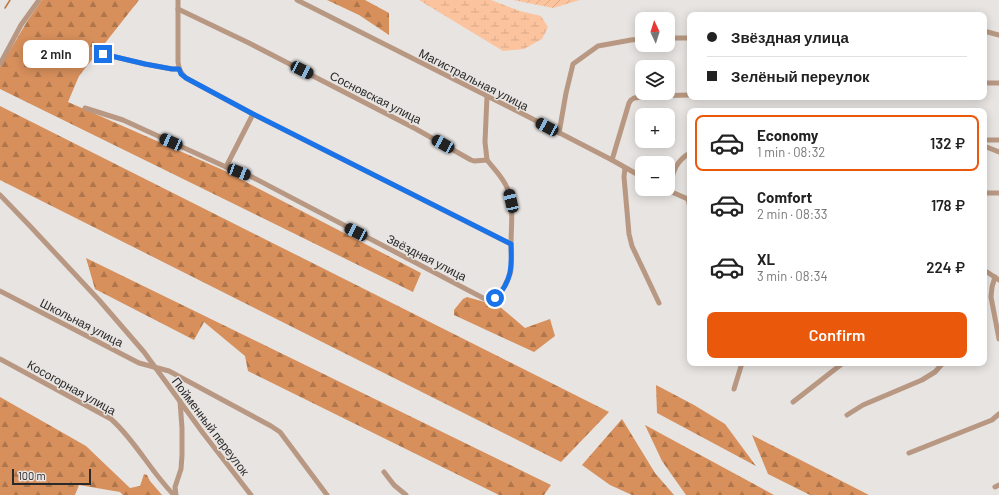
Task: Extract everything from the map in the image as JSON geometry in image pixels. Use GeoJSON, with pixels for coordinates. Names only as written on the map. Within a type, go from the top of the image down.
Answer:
{"type":"FeatureCollection","features":[{"type":"Feature","properties":{"kind":"street"},"geometry":{"type":"LineString","coordinates":[[0,64],[21,25],[39,0]]}},
{"type":"Feature","properties":{"kind":"street"},"geometry":{"type":"LineString","coordinates":[[178,0],[177,52],[179,69],[181,74],[186,78],[253,114],[511,244]]}},
{"type":"Feature","properties":{"kind":"street","name":"Магистральная улица"},"geometry":{"type":"LineString","coordinates":[[297,0],[612,160],[635,173]]}},
{"type":"Feature","properties":{"kind":"street","name":"Сосновская улица"},"geometry":{"type":"LineString","coordinates":[[178,9],[249,43],[409,125],[471,160],[487,160]]}},
{"type":"Feature","properties":{"kind":"street"},"geometry":{"type":"LineString","coordinates":[[987,32],[999,35]]}},
{"type":"Feature","properties":{"kind":"street"},"geometry":{"type":"LineString","coordinates":[[675,38],[687,38]]}},
{"type":"Feature","properties":{"kind":"street"},"geometry":{"type":"LineString","coordinates":[[559,133],[573,64],[598,46],[635,40]]}},
{"type":"Feature","properties":{"kind":"street"},"geometry":{"type":"LineString","coordinates":[[103,54],[145,64],[179,69]]}},
{"type":"Feature","properties":{"kind":"street"},"geometry":{"type":"LineString","coordinates":[[987,83],[999,83]]}},
{"type":"Feature","properties":{"kind":"street"},"geometry":{"type":"LineString","coordinates":[[612,160],[631,100],[634,98],[651,96],[687,95]]}},
{"type":"Feature","properties":{"kind":"street"},"geometry":{"type":"LineString","coordinates":[[487,96],[485,142],[487,160]]}},
{"type":"Feature","properties":{"kind":"street","name":"Звёздная улица"},"geometry":{"type":"LineString","coordinates":[[85,108],[123,120],[226,167],[252,177],[485,299],[490,299],[495,298],[504,288],[511,271],[512,220],[511,201],[508,188],[487,160]]}},
{"type":"Feature","properties":{"kind":"street"},"geometry":{"type":"LineString","coordinates":[[226,167],[253,114]]}},
{"type":"Feature","properties":{"kind":"street"},"geometry":{"type":"LineString","coordinates":[[987,140],[999,140]]}},
{"type":"Feature","properties":{"kind":"street"},"geometry":{"type":"LineString","coordinates":[[987,147],[999,152]]}},
{"type":"Feature","properties":{"kind":"street"},"geometry":{"type":"LineString","coordinates":[[675,167],[677,163],[687,155]]}},
{"type":"Feature","properties":{"kind":"street"},"geometry":{"type":"LineString","coordinates":[[625,168],[624,177],[629,234],[632,246],[659,303]]}},
{"type":"Feature","properties":{"kind":"street"},"geometry":{"type":"LineString","coordinates":[[987,193],[999,193]]}},
{"type":"Feature","properties":{"kind":"street"},"geometry":{"type":"LineString","coordinates":[[675,194],[687,199]]}},
{"type":"Feature","properties":{"kind":"street","name":"Пойменный переулок"},"geometry":{"type":"LineString","coordinates":[[0,195],[30,225],[99,300],[144,352],[251,495]]}},
{"type":"Feature","properties":{"kind":"street"},"geometry":{"type":"LineString","coordinates":[[987,272],[997,279],[992,287],[991,297],[999,339]]}},
{"type":"Feature","properties":{"kind":"street","name":"Школьная улица"},"geometry":{"type":"LineString","coordinates":[[0,291],[138,363],[169,371],[271,426],[280,432],[327,495]]}},
{"type":"Feature","properties":{"kind":"street","name":"Косогорная улица"},"geometry":{"type":"LineString","coordinates":[[0,359],[111,419],[118,425],[141,453],[164,485],[175,495]]}},
{"type":"Feature","properties":{"kind":"street"},"geometry":{"type":"LineString","coordinates":[[734,389],[741,366]]}},
{"type":"Feature","properties":{"kind":"street"},"geometry":{"type":"LineString","coordinates":[[793,402],[839,366]]}},
{"type":"Feature","properties":{"kind":"street"},"geometry":{"type":"LineString","coordinates":[[847,415],[869,402],[922,380],[935,372],[940,366]]}},
{"type":"Feature","properties":{"kind":"street"},"geometry":{"type":"LineString","coordinates":[[175,495],[175,487],[181,469],[182,455],[180,401]]}},
{"type":"Feature","properties":{"kind":"street"},"geometry":{"type":"LineString","coordinates":[[909,453],[992,420],[999,414]]}},
{"type":"Feature","properties":{"kind":"street"},"geometry":{"type":"LineString","coordinates":[[384,472],[394,485],[406,495]]}},
{"type":"Feature","properties":{"kind":"green space"},"geometry":{"type":"Polygon","coordinates":[[[42,0],[139,0],[79,76],[68,102],[223,170],[421,273],[413,292],[0,89],[0,67],[28,20],[42,0]]]}},
{"type":"Feature","properties":{"kind":"green space"},"geometry":{"type":"Polygon","coordinates":[[[327,0],[365,0],[389,13],[389,35],[359,15],[327,0]]]}},
{"type":"Feature","properties":{"kind":"green space"},"geometry":{"type":"Polygon","coordinates":[[[419,0],[491,0],[520,11],[541,16],[548,27],[542,39],[524,49],[503,51],[419,0]]]}},
{"type":"Feature","properties":{"kind":"green space"},"geometry":{"type":"Polygon","coordinates":[[[513,0],[580,0],[553,8],[513,0]]]}},
{"type":"Feature","properties":{"kind":"green space"},"geometry":{"type":"Polygon","coordinates":[[[0,106],[609,412],[561,462],[0,180],[0,106]]]}},
{"type":"Feature","properties":{"kind":"green space"},"geometry":{"type":"Polygon","coordinates":[[[86,258],[551,485],[544,495],[499,495],[248,371],[245,356],[204,322],[194,340],[95,289],[86,258]]]}},
{"type":"Feature","properties":{"kind":"green space"},"geometry":{"type":"Polygon","coordinates":[[[467,297],[499,306],[525,328],[550,319],[555,336],[534,352],[454,315],[454,310],[463,299],[467,297]]]}},
{"type":"Feature","properties":{"kind":"green space"},"geometry":{"type":"Polygon","coordinates":[[[656,385],[694,405],[725,424],[756,466],[657,413],[656,385]]]}},
{"type":"Feature","properties":{"kind":"green space"},"geometry":{"type":"Polygon","coordinates":[[[0,397],[86,446],[130,488],[140,486],[144,474],[147,475],[162,495],[123,495],[120,492],[79,485],[75,495],[0,495],[0,397]]]}},
{"type":"Feature","properties":{"kind":"green space"},"geometry":{"type":"Polygon","coordinates":[[[622,419],[655,473],[674,495],[632,495],[610,485],[582,465],[622,419]]]}},
{"type":"Feature","properties":{"kind":"green space"},"geometry":{"type":"Polygon","coordinates":[[[645,425],[774,495],[686,495],[662,461],[645,425]]]}},
{"type":"Feature","properties":{"kind":"green space"},"geometry":{"type":"Polygon","coordinates":[[[752,435],[869,495],[810,495],[768,474],[752,435]]]}},
{"type":"Feature","properties":{"kind":"waterway"},"geometry":{"type":"LineString","coordinates":[[5,8],[10,0]]}},
{"type":"Feature","properties":{"kind":"route"},"geometry":{"type":"LineString","coordinates":[[103,54],[145,64],[179,69],[181,74],[186,78],[253,114],[511,244],[511,271],[504,288],[495,298]]}}]}
